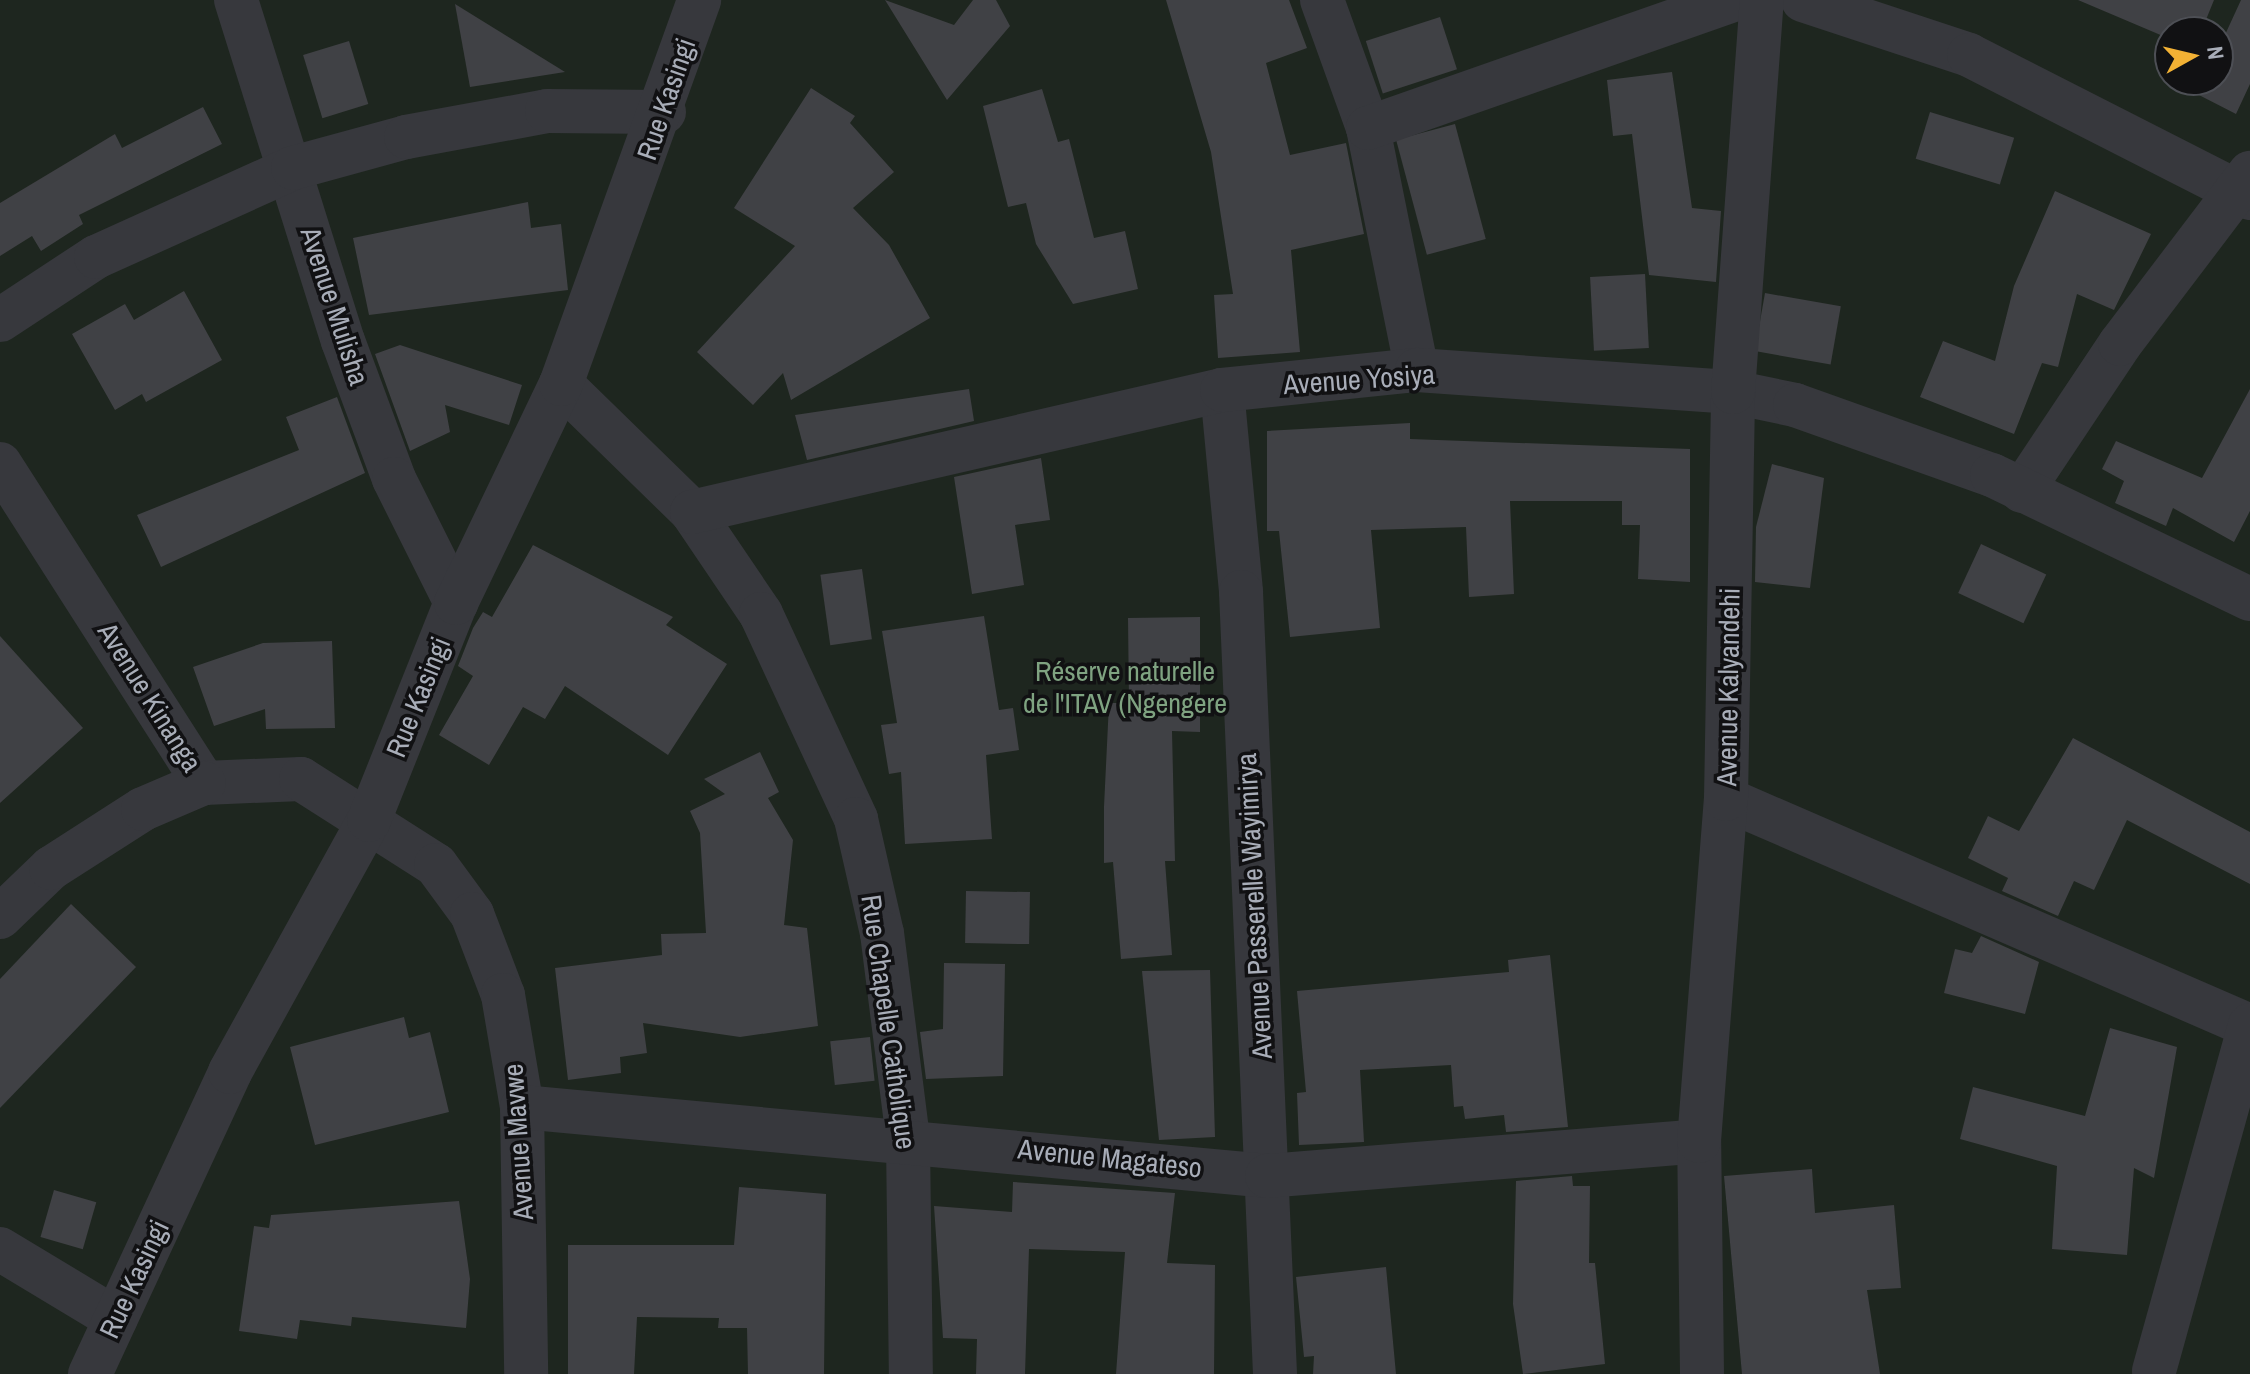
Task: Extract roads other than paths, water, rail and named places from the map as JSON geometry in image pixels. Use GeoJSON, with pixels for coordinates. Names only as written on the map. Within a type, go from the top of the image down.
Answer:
{"type":"FeatureCollection","features":[{"type":"Feature","properties":{"kind":"street","name":"Avenue Mulisha"},"geometry":{"type":"LineString","coordinates":[[236,0],[389,465],[456,603]]}},
{"type":"Feature","properties":{"kind":"street","name":"Rue Kasingi"},"geometry":{"type":"LineString","coordinates":[[90,1374],[230,1072],[369,820],[456,603],[561,384],[664,112],[699,0]]}},
{"type":"Feature","properties":{"kind":"street"},"geometry":{"type":"LineString","coordinates":[[1322,0],[1368,128],[1417,370]]}},
{"type":"Feature","properties":{"kind":"street"},"geometry":{"type":"LineString","coordinates":[[1368,128],[1733,0]]}},
{"type":"Feature","properties":{"kind":"street","name":"Avenue Kalyandehi"},"geometry":{"type":"LineString","coordinates":[[1702,1374],[1699,1141],[1726,799],[1733,392],[1762,0]]}},
{"type":"Feature","properties":{"kind":"street"},"geometry":{"type":"LineString","coordinates":[[1803,0],[1969,55],[2246,188],[2120,344],[2022,491]]}},
{"type":"Feature","properties":{"kind":"street"},"geometry":{"type":"LineString","coordinates":[[0,320],[96,257],[293,168],[406,137],[547,111],[664,112]]}},
{"type":"Feature","properties":{"kind":"street","name":"Avenue Yosiya"},"geometry":{"type":"LineString","coordinates":[[692,512],[1222,390],[1417,370],[1733,392],[1795,405],[2022,491],[2250,599]]}},
{"type":"Feature","properties":{"kind":"street","name":"Rue Chapelle Catholique"},"geometry":{"type":"LineString","coordinates":[[561,384],[692,512],[761,614],[856,819],[882,933],[908,1140],[911,1374]]}},
{"type":"Feature","properties":{"kind":"street","name":"Avenue Passerelle Wayimirya"},"geometry":{"type":"LineString","coordinates":[[1222,390],[1241,592],[1275,1374]]}},
{"type":"Feature","properties":{"kind":"street","name":"Avenue Kinanga"},"geometry":{"type":"LineString","coordinates":[[0,464],[204,783],[301,779],[369,820]]}},
{"type":"Feature","properties":{"kind":"street"},"geometry":{"type":"LineString","coordinates":[[0,917],[51,868],[143,809],[204,783]]}},
{"type":"Feature","properties":{"kind":"street"},"geometry":{"type":"LineString","coordinates":[[1726,799],[2250,1026],[2157,1373]]}},
{"type":"Feature","properties":{"kind":"street","name":"Avenue Mavwe"},"geometry":{"type":"LineString","coordinates":[[369,820],[436,865],[472,914],[503,995],[522,1107],[526,1374]]}},
{"type":"Feature","properties":{"kind":"street","name":"Avenue Magateso"},"geometry":{"type":"LineString","coordinates":[[522,1107],[908,1140],[1267,1176],[1699,1141]]}},
{"type":"Feature","properties":{"kind":"street"},"geometry":{"type":"LineString","coordinates":[[0,1249],[116,1319]]}},
{"type":"Feature","properties":{"kind":"park label","name":"Réserve naturelle de l'ITAV (Ngengere"},"geometry":{"type":"Point","coordinates":[1125,687]}}]}
